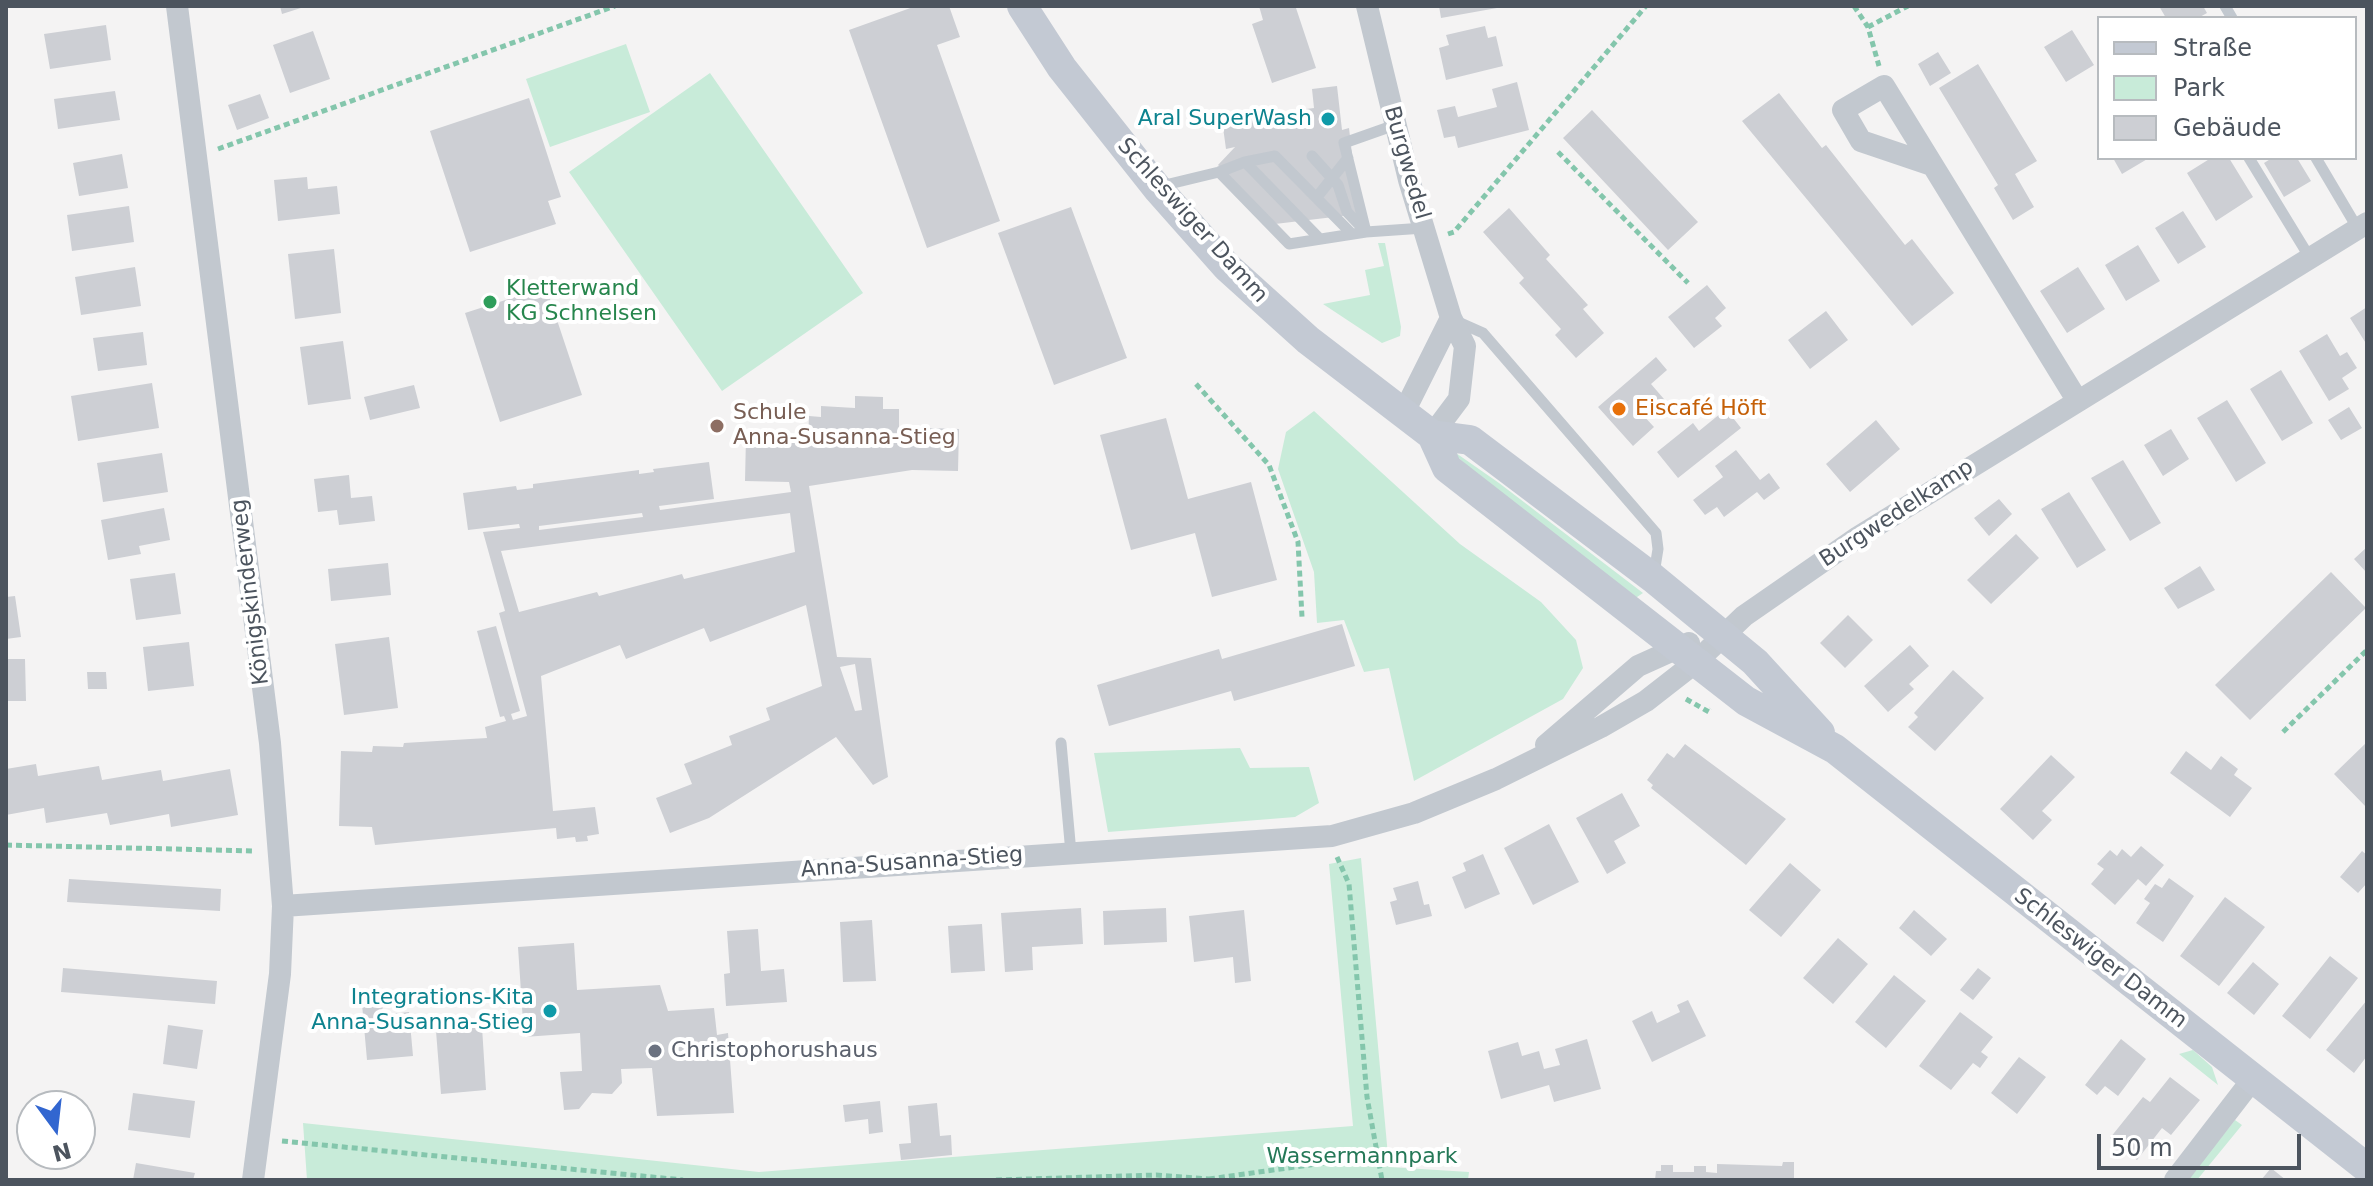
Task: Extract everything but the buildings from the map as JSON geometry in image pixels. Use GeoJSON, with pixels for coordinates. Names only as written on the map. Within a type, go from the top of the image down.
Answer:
{"type":"FeatureCollection","features":[{"type":"Feature","properties":{"kind":"main road","name":"Schleswiger Damm"},"geometry":{"type":"LineString","coordinates":[[1022,6],[1062,68],[1157,188],[1266,305],[1432,435],[1447,468],[1685,655],[1746,701],[1835,749]]}},
{"type":"Feature","properties":{"kind":"main road","name":"Schleswiger Damm"},"geometry":{"type":"LineString","coordinates":[[1432,435],[1470,440],[1653,578],[1772,679],[1835,749],[2367,1168]]}},
{"type":"Feature","properties":{"kind":"street","name":"Königskinderweg"},"geometry":{"type":"LineString","coordinates":[[177,6],[270,743],[283,906],[280,974],[253,1180]]}},
{"type":"Feature","properties":{"kind":"street","name":"Burgwedel"},"geometry":{"type":"LineString","coordinates":[[1367,6],[1395,125],[1451,318],[1465,346],[1459,399],[1432,435]]}},
{"type":"Feature","properties":{"kind":"street"},"geometry":{"type":"LineString","coordinates":[[1932,165],[1861,141],[1843,110],[1884,86],[2077,400]]}},
{"type":"Feature","properties":{"kind":"street","name":"Burgwedelkamp"},"geometry":{"type":"LineString","coordinates":[[1721,635],[1858,537],[2362,226]]}},
{"type":"Feature","properties":{"kind":"street"},"geometry":{"type":"LineString","coordinates":[[1404,412],[1451,318]]}},
{"type":"Feature","properties":{"kind":"street"},"geometry":{"type":"LineString","coordinates":[[1685,655],[1721,635]]}},
{"type":"Feature","properties":{"kind":"street","name":"Anna-Susanna-Stieg"},"geometry":{"type":"LineString","coordinates":[[283,906],[1332,836],[1414,813],[1528,762],[1635,707],[1685,655]]}},
{"type":"Feature","properties":{"kind":"street","name":"Anna-Susanna-Stieg"},"geometry":{"type":"LineString","coordinates":[[1528,762],[1638,666],[1685,655]]}},
{"type":"Feature","properties":{"kind":"street"},"geometry":{"type":"LineString","coordinates":[[2175,1180],[2252,1080]]}},
{"type":"Feature","properties":{"kind":"lane"},"geometry":{"type":"LineString","coordinates":[[1366,232],[1344,143],[1395,125]]}},
{"type":"Feature","properties":{"kind":"lane"},"geometry":{"type":"LineString","coordinates":[[1157,188],[1275,156],[1352,234]]}},
{"type":"Feature","properties":{"kind":"lane"},"geometry":{"type":"LineString","coordinates":[[1312,156],[1338,185],[1347,212],[1366,232]]}},
{"type":"Feature","properties":{"kind":"lane"},"geometry":{"type":"LineString","coordinates":[[1317,197],[1348,158]]}},
{"type":"Feature","properties":{"kind":"lane"},"geometry":{"type":"LineString","coordinates":[[2250,160],[2310,258]]}},
{"type":"Feature","properties":{"kind":"lane"},"geometry":{"type":"LineString","coordinates":[[2317,160],[2362,226]]}},
{"type":"Feature","properties":{"kind":"lane"},"geometry":{"type":"LineString","coordinates":[[1245,162],[1318,237]]}},
{"type":"Feature","properties":{"kind":"lane"},"geometry":{"type":"LineString","coordinates":[[1219,172],[1289,244],[1318,237],[1366,232],[1427,234]]}},
{"type":"Feature","properties":{"kind":"lane"},"geometry":{"type":"LineString","coordinates":[[1451,318],[1483,333],[1656,533],[1658,549],[1653,578]]}},
{"type":"Feature","properties":{"kind":"lane"},"geometry":{"type":"LineString","coordinates":[[1061,743],[1071,853]]}},
{"type":"Feature","properties":{"kind":"path"},"geometry":{"type":"LineString","coordinates":[[198,156],[615,6]]}},
{"type":"Feature","properties":{"kind":"path"},"geometry":{"type":"LineString","coordinates":[[1427,234],[1454,232],[1646,6]]}},
{"type":"Feature","properties":{"kind":"path"},"geometry":{"type":"LineString","coordinates":[[1854,6],[1868,27],[1884,86]]}},
{"type":"Feature","properties":{"kind":"path"},"geometry":{"type":"LineString","coordinates":[[1868,27],[1908,6]]}},
{"type":"Feature","properties":{"kind":"path"},"geometry":{"type":"LineString","coordinates":[[1558,152],[1688,283]]}},
{"type":"Feature","properties":{"kind":"path"},"geometry":{"type":"LineString","coordinates":[[1196,384],[1269,465],[1298,542],[1302,617]]}},
{"type":"Feature","properties":{"kind":"path"},"geometry":{"type":"LineString","coordinates":[[2283,732],[2367,650]]}},
{"type":"Feature","properties":{"kind":"path"},"geometry":{"type":"LineString","coordinates":[[1332,836],[1349,884],[1367,1097],[1382,1180]]}},
{"type":"Feature","properties":{"kind":"path"},"geometry":{"type":"LineString","coordinates":[[6,845],[260,851]]}},
{"type":"Feature","properties":{"kind":"path"},"geometry":{"type":"LineString","coordinates":[[258,1138],[683,1180]]}},
{"type":"Feature","properties":{"kind":"path"},"geometry":{"type":"LineString","coordinates":[[996,1180],[1156,1175],[1209,1180],[1345,1160],[1377,1161]]}},
{"type":"Feature","properties":{"kind":"green space"},"geometry":{"type":"Polygon","coordinates":[[[626,44],[650,112],[550,147],[526,79],[626,44]]]}},
{"type":"Feature","properties":{"kind":"green space"},"geometry":{"type":"Polygon","coordinates":[[[710,73],[863,293],[722,391],[569,172],[710,73]]]}},
{"type":"Feature","properties":{"kind":"green space"},"geometry":{"type":"Polygon","coordinates":[[[1378,243],[1385,243],[1401,327],[1400,336],[1382,343],[1323,304],[1370,295],[1365,270],[1384,266],[1378,243]]]}},
{"type":"Feature","properties":{"kind":"green space"},"geometry":{"type":"Polygon","coordinates":[[[1314,411],[1460,544],[1541,602],[1576,640],[1583,668],[1563,699],[1414,781],[1389,668],[1364,672],[1344,620],[1317,623],[1314,572],[1278,469],[1286,432],[1314,411]]]}},
{"type":"Feature","properties":{"kind":"green space"},"geometry":{"type":"Polygon","coordinates":[[[1443,444],[1643,593],[1634,599],[1494,490],[1443,444]]]}},
{"type":"Feature","properties":{"kind":"green space"},"geometry":{"type":"Polygon","coordinates":[[[1240,748],[1250,768],[1309,767],[1319,803],[1295,817],[1108,832],[1094,753],[1240,748]]]}},
{"type":"Feature","properties":{"kind":"green space","name":"Wassermannpark"},"geometry":{"type":"Polygon","coordinates":[[[1361,858],[1389,1167],[1469,1172],[1468,1180],[307,1180],[303,1123],[759,1172],[1353,1126],[1329,864],[1361,858]]]}},
{"type":"Feature","properties":{"kind":"green space"},"geometry":{"type":"Polygon","coordinates":[[[2193,1050],[2212,1067],[2218,1085],[2179,1054],[2193,1050]]]}},
{"type":"Feature","properties":{"kind":"green space"},"geometry":{"type":"Polygon","coordinates":[[[2235,1120],[2242,1125],[2197,1180],[2187,1180],[2235,1120]]]}},
{"type":"Feature","properties":{"kind":"place","name":"Aral SuperWash"},"geometry":{"type":"Point","coordinates":[1328,119]}},
{"type":"Feature","properties":{"kind":"place","name":"Kletterwand KG Schnelsen"},"geometry":{"type":"Point","coordinates":[490,302]}},
{"type":"Feature","properties":{"kind":"place","name":"Eiscafé Höft"},"geometry":{"type":"Point","coordinates":[1619,409]}},
{"type":"Feature","properties":{"kind":"place","name":"Schule Anna-Susanna-Stieg"},"geometry":{"type":"Point","coordinates":[717,426]}},
{"type":"Feature","properties":{"kind":"place","name":"Integrations-Kita Anna-Susanna-Stieg"},"geometry":{"type":"Point","coordinates":[550,1011]}},
{"type":"Feature","properties":{"kind":"place","name":"Christophorushaus"},"geometry":{"type":"Point","coordinates":[655,1051]}}]}
